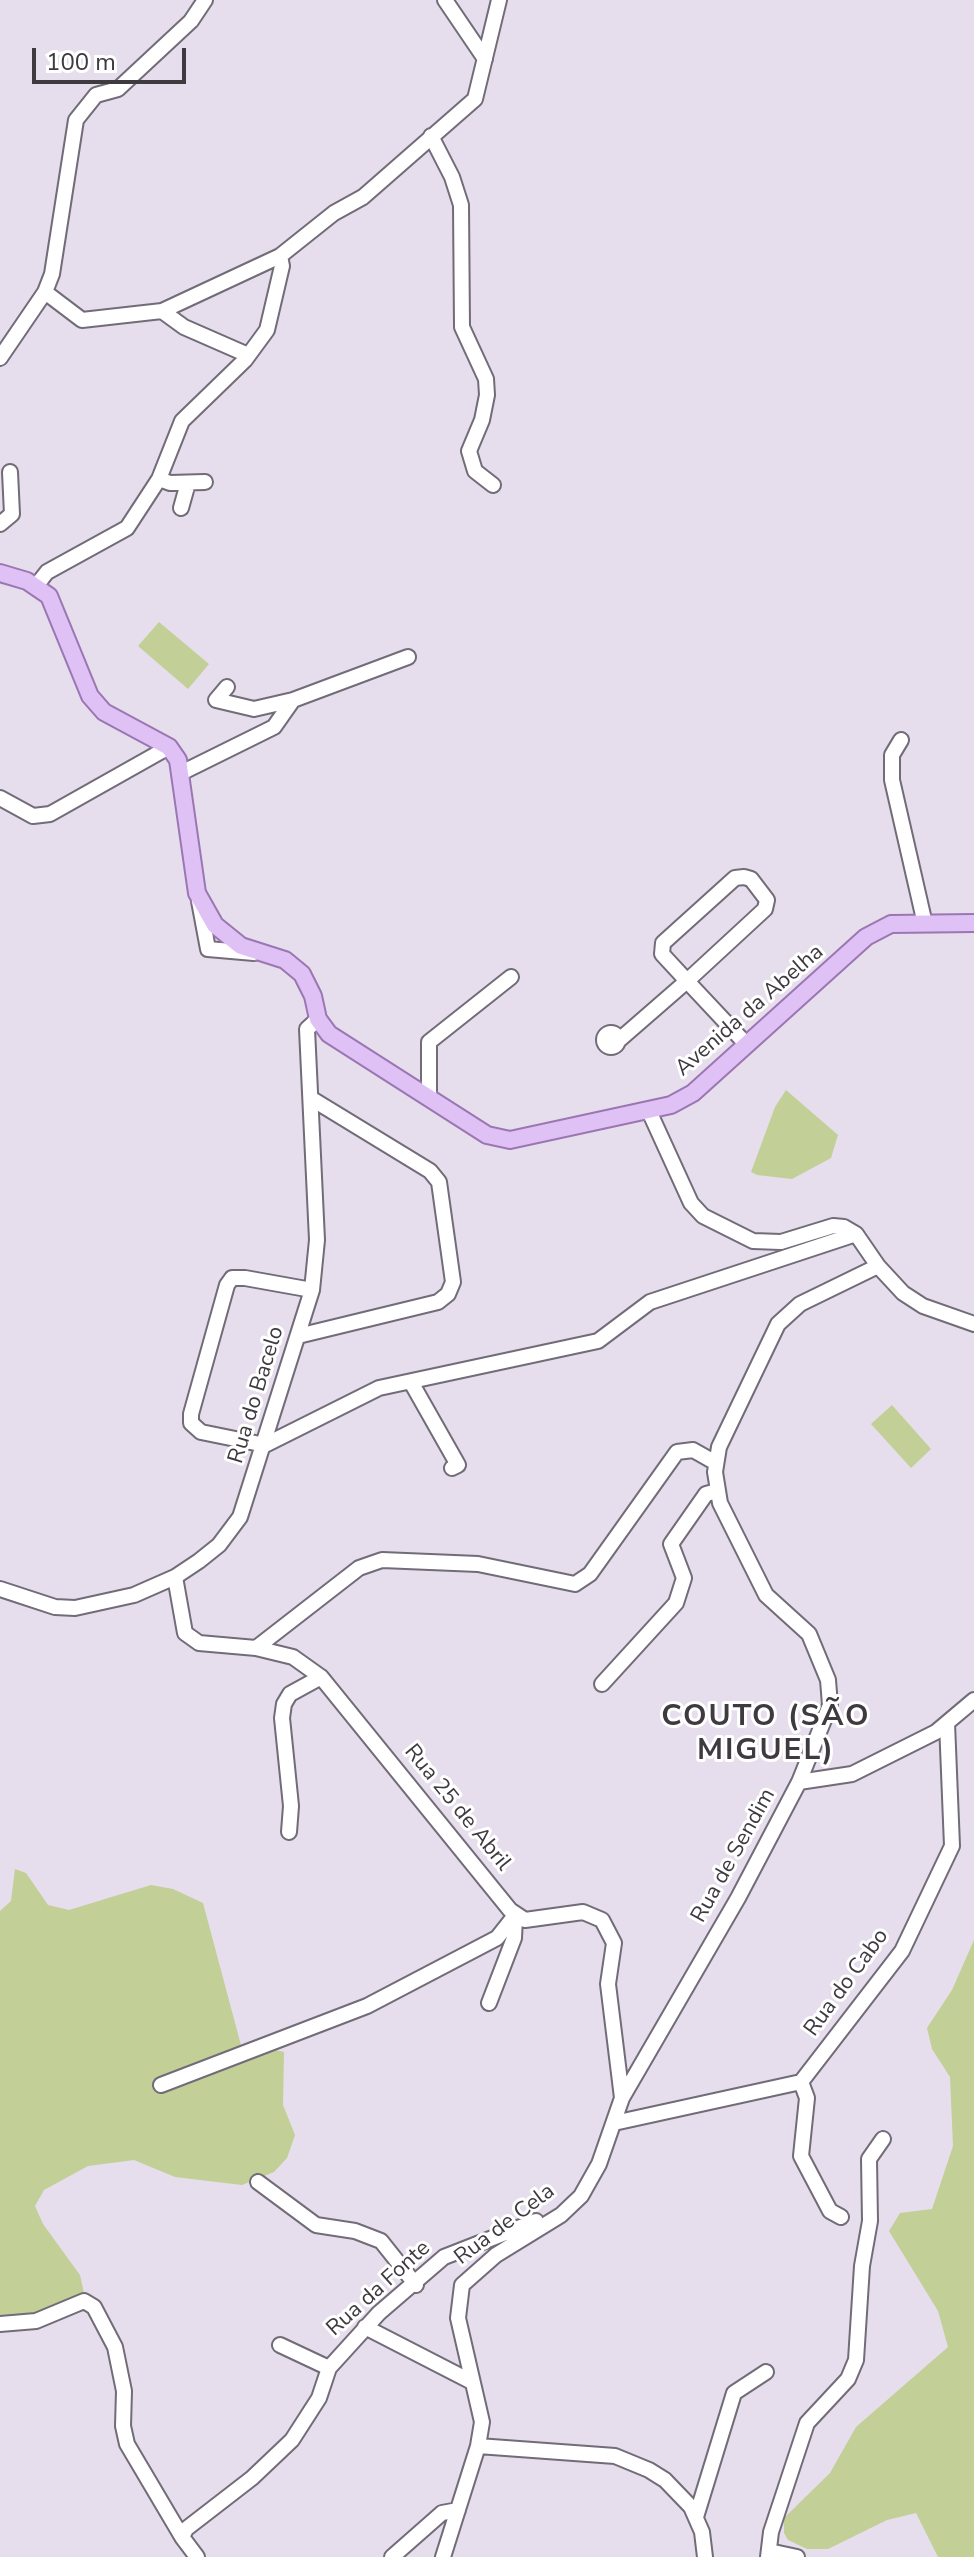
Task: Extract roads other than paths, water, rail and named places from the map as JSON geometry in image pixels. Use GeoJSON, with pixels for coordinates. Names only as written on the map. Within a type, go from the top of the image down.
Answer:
{"type":"FeatureCollection","features":[{"type":"Feature","properties":{"kind":"main road"},"geometry":{"type":"LineString","coordinates":[[0,573],[36,586],[56,608],[90,696],[104,712],[169,747]]}},
{"type":"Feature","properties":{"kind":"main road","name":"Avenida da Abelha"},"geometry":{"type":"LineString","coordinates":[[169,747],[181,773],[197,893],[215,925],[241,946],[285,960],[302,974],[313,996],[318,1019],[329,1034],[487,1135],[510,1140],[671,1105],[693,1093],[866,937],[891,924],[974,923]]}},
{"type":"Feature","properties":{"kind":"street"},"geometry":{"type":"LineString","coordinates":[[0,358],[45,292],[52,274],[76,120],[96,95],[118,89],[191,21],[205,0]]}},
{"type":"Feature","properties":{"kind":"street"},"geometry":{"type":"LineString","coordinates":[[445,0],[485,59]]}},
{"type":"Feature","properties":{"kind":"street"},"geometry":{"type":"LineString","coordinates":[[45,292],[82,320],[162,311],[246,275],[280,256],[334,213],[363,197],[475,99],[499,0]]}},
{"type":"Feature","properties":{"kind":"street"},"geometry":{"type":"LineString","coordinates":[[431,136],[452,177],[461,205],[462,327],[486,379],[487,395],[469,451],[475,471],[493,485]]}},
{"type":"Feature","properties":{"kind":"street"},"geometry":{"type":"LineString","coordinates":[[36,586],[47,572],[127,528],[159,479],[182,421],[248,355],[267,330],[282,266],[280,256]]}},
{"type":"Feature","properties":{"kind":"street"},"geometry":{"type":"LineString","coordinates":[[162,311],[184,327],[248,355]]}},
{"type":"Feature","properties":{"kind":"street"},"geometry":{"type":"LineString","coordinates":[[0,524],[12,514],[10,472]]}},
{"type":"Feature","properties":{"kind":"street"},"geometry":{"type":"LineString","coordinates":[[159,479],[205,482]]}},
{"type":"Feature","properties":{"kind":"street"},"geometry":{"type":"LineString","coordinates":[[181,508],[188,483]]}},
{"type":"Feature","properties":{"kind":"street"},"geometry":{"type":"LineString","coordinates":[[227,687],[216,700],[233,707],[254,709],[293,700],[408,657]]}},
{"type":"Feature","properties":{"kind":"street"},"geometry":{"type":"LineString","coordinates":[[181,773],[274,727],[293,700]]}},
{"type":"Feature","properties":{"kind":"street"},"geometry":{"type":"LineString","coordinates":[[901,740],[892,755],[892,780],[925,924]]}},
{"type":"Feature","properties":{"kind":"street"},"geometry":{"type":"LineString","coordinates":[[0,798],[33,816],[50,814],[169,747]]}},
{"type":"Feature","properties":{"kind":"street"},"geometry":{"type":"LineString","coordinates":[[618,1041],[687,981],[766,907],[767,900],[751,879],[735,878],[663,943],[662,954],[687,981],[747,1045]]}},
{"type":"Feature","properties":{"kind":"street"},"geometry":{"type":"LineString","coordinates":[[429,1098],[429,1042],[511,977]]}},
{"type":"Feature","properties":{"kind":"street","name":"Rua do Bacelo"},"geometry":{"type":"LineString","coordinates":[[0,1589],[55,1607],[75,1608],[134,1595],[175,1577],[231,1532],[240,1517],[312,1290],[317,1240],[307,1029],[318,1019]]}},
{"type":"Feature","properties":{"kind":"street"},"geometry":{"type":"LineString","coordinates":[[308,1056],[329,1034]]}},
{"type":"Feature","properties":{"kind":"street"},"geometry":{"type":"LineString","coordinates":[[298,1336],[438,1302],[448,1294],[453,1282],[439,1182],[430,1171],[312,1099]]}},
{"type":"Feature","properties":{"kind":"street"},"geometry":{"type":"LineString","coordinates":[[649,1111],[691,1203],[703,1216],[753,1241],[781,1242],[833,1226],[856,1234],[878,1266],[903,1293],[923,1306],[974,1324]]}},
{"type":"Feature","properties":{"kind":"street"},"geometry":{"type":"LineString","coordinates":[[312,1290],[232,1278],[227,1285],[191,1414],[191,1423],[201,1432],[265,1445],[379,1388],[598,1341],[650,1302],[856,1234]]}},
{"type":"Feature","properties":{"kind":"street","name":"Rua de Sendim"},"geometry":{"type":"LineString","coordinates":[[614,2123],[622,2098],[738,1898],[799,1782],[830,1705],[828,1680],[809,1634],[766,1595],[717,1491],[719,1447],[778,1324],[800,1304],[878,1266]]}},
{"type":"Feature","properties":{"kind":"street"},"geometry":{"type":"LineString","coordinates":[[411,1382],[458,1465],[452,1468]]}},
{"type":"Feature","properties":{"kind":"street"},"geometry":{"type":"LineString","coordinates":[[256,1648],[359,1568],[382,1560],[478,1564],[575,1584],[590,1574],[677,1452],[684,1448],[693,1450],[716,1463]]}},
{"type":"Feature","properties":{"kind":"street"},"geometry":{"type":"LineString","coordinates":[[602,1684],[676,1603],[684,1578],[671,1544],[706,1494],[717,1491]]}},
{"type":"Feature","properties":{"kind":"street","name":"Rua 25 de Abril"},"geometry":{"type":"LineString","coordinates":[[175,1577],[185,1633],[199,1643],[256,1648],[293,1657],[321,1677],[516,1914]]}},
{"type":"Feature","properties":{"kind":"street"},"geometry":{"type":"LineString","coordinates":[[289,1832],[291,1806],[282,1718],[284,1704],[290,1694],[321,1677]]}},
{"type":"Feature","properties":{"kind":"street"},"geometry":{"type":"LineString","coordinates":[[799,1782],[852,1774],[936,1732],[974,1700]]}},
{"type":"Feature","properties":{"kind":"street","name":"Rua do Cabo"},"geometry":{"type":"LineString","coordinates":[[801,2082],[902,1951],[952,1846],[947,1723]]}},
{"type":"Feature","properties":{"kind":"street"},"geometry":{"type":"LineString","coordinates":[[516,1914],[525,1920],[583,1912],[602,1920],[614,1943],[608,1984],[622,2098]]}},
{"type":"Feature","properties":{"kind":"street"},"geometry":{"type":"LineString","coordinates":[[489,2003],[514,1938],[516,1914]]}},
{"type":"Feature","properties":{"kind":"street"},"geometry":{"type":"LineString","coordinates":[[161,2085],[367,2006],[497,1938],[506,1931],[516,1914]]}},
{"type":"Feature","properties":{"kind":"street"},"geometry":{"type":"LineString","coordinates":[[614,2123],[801,2082],[807,2098],[801,2156],[830,2211],[841,2217]]}},
{"type":"Feature","properties":{"kind":"street","name":"Rua de Cela"},"geometry":{"type":"LineString","coordinates":[[443,2557],[478,2446],[482,2422],[458,2318],[462,2285],[496,2255],[561,2215],[565,2207],[581,2196],[599,2164],[614,2123]]}},
{"type":"Feature","properties":{"kind":"street"},"geometry":{"type":"LineString","coordinates":[[797,2557],[769,2554],[779,2502],[807,2423],[848,2379],[856,2360],[862,2266],[870,2221],[869,2159],[883,2139]]}},
{"type":"Feature","properties":{"kind":"street"},"geometry":{"type":"LineString","coordinates":[[258,2182],[316,2225],[370,2235],[381,2241],[416,2285]]}},
{"type":"Feature","properties":{"kind":"street","name":"Rua da Fonte"},"geometry":{"type":"LineString","coordinates":[[182,2537],[186,2529],[252,2478],[292,2440],[319,2398],[329,2368],[365,2327],[444,2257],[512,2233],[565,2207]]}},
{"type":"Feature","properties":{"kind":"street"},"geometry":{"type":"LineString","coordinates":[[0,2324],[36,2321],[84,2301],[94,2307],[115,2347],[124,2391],[123,2426],[127,2444],[197,2557]]}},
{"type":"Feature","properties":{"kind":"street"},"geometry":{"type":"LineString","coordinates":[[365,2327],[472,2382]]}},
{"type":"Feature","properties":{"kind":"street"},"geometry":{"type":"LineString","coordinates":[[280,2345],[329,2368]]}},
{"type":"Feature","properties":{"kind":"street"},"geometry":{"type":"LineString","coordinates":[[696,2517],[734,2393],[766,2372]]}},
{"type":"Feature","properties":{"kind":"street"},"geometry":{"type":"LineString","coordinates":[[478,2446],[615,2456],[665,2480],[691,2507],[702,2532],[705,2557]]}},
{"type":"Feature","properties":{"kind":"street"},"geometry":{"type":"LineString","coordinates":[[392,2557],[442,2513],[458,2510]]}},
{"type":"Feature","properties":{"kind":"district","name":"COUTO (SÃO MIGUEL)"},"geometry":{"type":"Point","coordinates":[766,1735]}}]}
